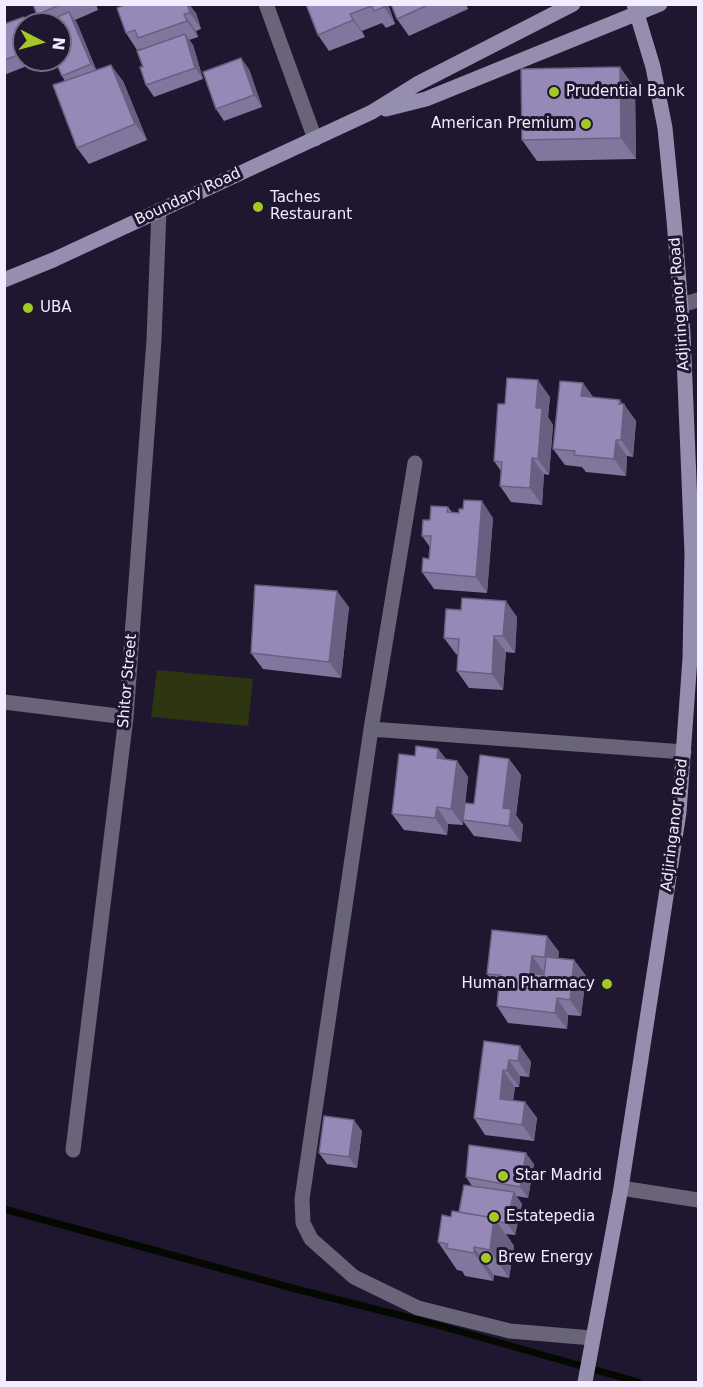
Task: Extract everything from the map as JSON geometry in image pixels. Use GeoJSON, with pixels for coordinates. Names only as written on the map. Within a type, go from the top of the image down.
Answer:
{"type":"FeatureCollection","features":[{"type":"Feature","properties":{"kind":"main road","name":"Boundary Road"},"geometry":{"type":"LineString","coordinates":[[372,112],[426,99],[635,9],[660,4]]}},
{"type":"Feature","properties":{"kind":"main road","name":"Boundary Road"},"geometry":{"type":"LineString","coordinates":[[4,280],[315,140],[372,112],[417,84],[563,7]]}},
{"type":"Feature","properties":{"kind":"main road","name":"Adjiringanor Road"},"geometry":{"type":"LineString","coordinates":[[585,1383],[621,1188],[677,823],[690,658],[692,553],[681,305],[664,128],[654,67],[635,9]]}},
{"type":"Feature","properties":{"kind":"street"},"geometry":{"type":"LineString","coordinates":[[266,4],[315,140]]}},
{"type":"Feature","properties":{"kind":"street","name":"Shitor Street"},"geometry":{"type":"LineString","coordinates":[[73,1150],[126,717],[154,340],[159,210]]}},
{"type":"Feature","properties":{"kind":"street"},"geometry":{"type":"LineString","coordinates":[[681,305],[699,300]]}},
{"type":"Feature","properties":{"kind":"street"},"geometry":{"type":"LineString","coordinates":[[415,463],[370,729],[302,1199],[303,1223],[311,1239],[354,1277],[418,1308],[510,1331],[591,1345]]}},
{"type":"Feature","properties":{"kind":"street"},"geometry":{"type":"LineString","coordinates":[[4,702],[126,717]]}},
{"type":"Feature","properties":{"kind":"street"},"geometry":{"type":"LineString","coordinates":[[370,729],[684,752]]}},
{"type":"Feature","properties":{"kind":"street"},"geometry":{"type":"LineString","coordinates":[[621,1188],[699,1200]]}},
{"type":"Feature","properties":{"kind":"green space"},"geometry":{"type":"Polygon","coordinates":[[[157,670],[253,679],[248,726],[151,717],[157,670]]]}},
{"type":"Feature","properties":{"kind":"building"},"geometry":{"type":"Polygon","coordinates":[[[33,4],[61,4],[44,12],[36,12],[33,4]]]}},
{"type":"Feature","properties":{"kind":"building"},"geometry":{"type":"Polygon","coordinates":[[[128,4],[187,4],[190,13],[184,14],[187,21],[138,38],[135,30],[126,33],[117,8],[128,4]]]}},
{"type":"Feature","properties":{"kind":"building"},"geometry":{"type":"Polygon","coordinates":[[[306,4],[383,4],[384,7],[374,11],[372,6],[350,14],[353,20],[318,35],[306,4]]]}},
{"type":"Feature","properties":{"kind":"building"},"geometry":{"type":"Polygon","coordinates":[[[391,4],[430,4],[397,19],[391,4]]]}},
{"type":"Feature","properties":{"kind":"building"},"geometry":{"type":"Polygon","coordinates":[[[72,19],[91,64],[72,72],[72,19]]]}},
{"type":"Feature","properties":{"kind":"building"},"geometry":{"type":"Polygon","coordinates":[[[12,21],[12,57],[4,60],[4,24],[12,21]]]}},
{"type":"Feature","properties":{"kind":"building"},"geometry":{"type":"Polygon","coordinates":[[[185,34],[195,68],[146,85],[137,51],[185,34]]]}},
{"type":"Feature","properties":{"kind":"building"},"geometry":{"type":"Polygon","coordinates":[[[241,58],[254,95],[216,109],[203,72],[241,58]]]}},
{"type":"Feature","properties":{"kind":"building"},"geometry":{"type":"Polygon","coordinates":[[[111,65],[135,124],[77,148],[53,85],[111,65]]]}},
{"type":"Feature","properties":{"kind":"building"},"geometry":{"type":"Polygon","coordinates":[[[620,67],[621,138],[522,140],[521,69],[620,67]]]}},
{"type":"Feature","properties":{"kind":"building"},"geometry":{"type":"Polygon","coordinates":[[[60,72],[72,72],[62,76],[60,72]]]}},
{"type":"Feature","properties":{"kind":"building"},"geometry":{"type":"Polygon","coordinates":[[[507,378],[538,380],[536,408],[542,408],[538,459],[532,458],[530,488],[500,486],[502,462],[494,461],[498,404],[505,404],[507,378]]]}},
{"type":"Feature","properties":{"kind":"building"},"geometry":{"type":"Polygon","coordinates":[[[560,381],[583,383],[581,396],[620,400],[619,404],[624,404],[621,440],[616,440],[614,459],[574,455],[575,451],[553,449],[560,381]]]}},
{"type":"Feature","properties":{"kind":"building"},"geometry":{"type":"Polygon","coordinates":[[[464,500],[482,501],[476,577],[422,572],[423,558],[429,559],[431,536],[422,536],[423,520],[430,520],[431,506],[448,507],[447,512],[459,513],[459,509],[463,509],[464,500]]]}},
{"type":"Feature","properties":{"kind":"building"},"geometry":{"type":"Polygon","coordinates":[[[255,585],[337,591],[329,662],[251,653],[255,585]]]}},
{"type":"Feature","properties":{"kind":"building"},"geometry":{"type":"Polygon","coordinates":[[[462,598],[506,601],[503,636],[494,636],[492,674],[457,671],[459,639],[444,638],[446,609],[461,610],[462,598]]]}},
{"type":"Feature","properties":{"kind":"building"},"geometry":{"type":"Polygon","coordinates":[[[416,746],[438,749],[437,758],[457,761],[451,809],[437,807],[435,818],[392,814],[399,754],[415,756],[416,746]]]}},
{"type":"Feature","properties":{"kind":"building"},"geometry":{"type":"Polygon","coordinates":[[[480,755],[509,759],[503,808],[511,809],[509,826],[463,820],[465,803],[474,804],[480,755]]]}},
{"type":"Feature","properties":{"kind":"building"},"geometry":{"type":"Polygon","coordinates":[[[492,930],[547,936],[545,957],[532,956],[530,973],[544,975],[546,957],[574,960],[570,1000],[557,998],[555,1013],[497,1006],[500,975],[487,974],[492,930]]]}},
{"type":"Feature","properties":{"kind":"building"},"geometry":{"type":"Polygon","coordinates":[[[484,1041],[520,1046],[518,1061],[509,1060],[507,1071],[503,1070],[500,1099],[525,1102],[522,1125],[474,1118],[484,1041]]]}},
{"type":"Feature","properties":{"kind":"building"},"geometry":{"type":"Polygon","coordinates":[[[324,1116],[354,1120],[349,1157],[319,1153],[324,1116]]]}},
{"type":"Feature","properties":{"kind":"building"},"geometry":{"type":"Polygon","coordinates":[[[469,1145],[526,1153],[520,1187],[466,1177],[469,1145]]]}},
{"type":"Feature","properties":{"kind":"building"},"geometry":{"type":"Polygon","coordinates":[[[464,1185],[514,1192],[507,1223],[498,1222],[494,1218],[459,1212],[464,1185]]]}},
{"type":"Feature","properties":{"kind":"building"},"geometry":{"type":"Polygon","coordinates":[[[452,1211],[494,1218],[490,1250],[474,1247],[474,1253],[446,1248],[448,1244],[438,1242],[442,1215],[451,1217],[452,1211]]]}},
{"type":"Feature","properties":{"kind":"waterway"},"geometry":{"type":"LineString","coordinates":[[4,1209],[292,1288],[430,1323],[638,1382]]}},
{"type":"Feature","properties":{"kind":"place","name":"Prudential Bank"},"geometry":{"type":"Point","coordinates":[554,92]}},
{"type":"Feature","properties":{"kind":"place","name":"American Premium"},"geometry":{"type":"Point","coordinates":[586,124]}},
{"type":"Feature","properties":{"kind":"place","name":"Taches Restaurant"},"geometry":{"type":"Point","coordinates":[258,207]}},
{"type":"Feature","properties":{"kind":"place","name":"UBA"},"geometry":{"type":"Point","coordinates":[28,308]}},
{"type":"Feature","properties":{"kind":"place","name":"Human Pharmacy"},"geometry":{"type":"Point","coordinates":[607,984]}},
{"type":"Feature","properties":{"kind":"place","name":"Star Madrid"},"geometry":{"type":"Point","coordinates":[503,1176]}},
{"type":"Feature","properties":{"kind":"place","name":"Estatepedia"},"geometry":{"type":"Point","coordinates":[494,1217]}},
{"type":"Feature","properties":{"kind":"place","name":"Brew Energy"},"geometry":{"type":"Point","coordinates":[486,1258]}}]}
